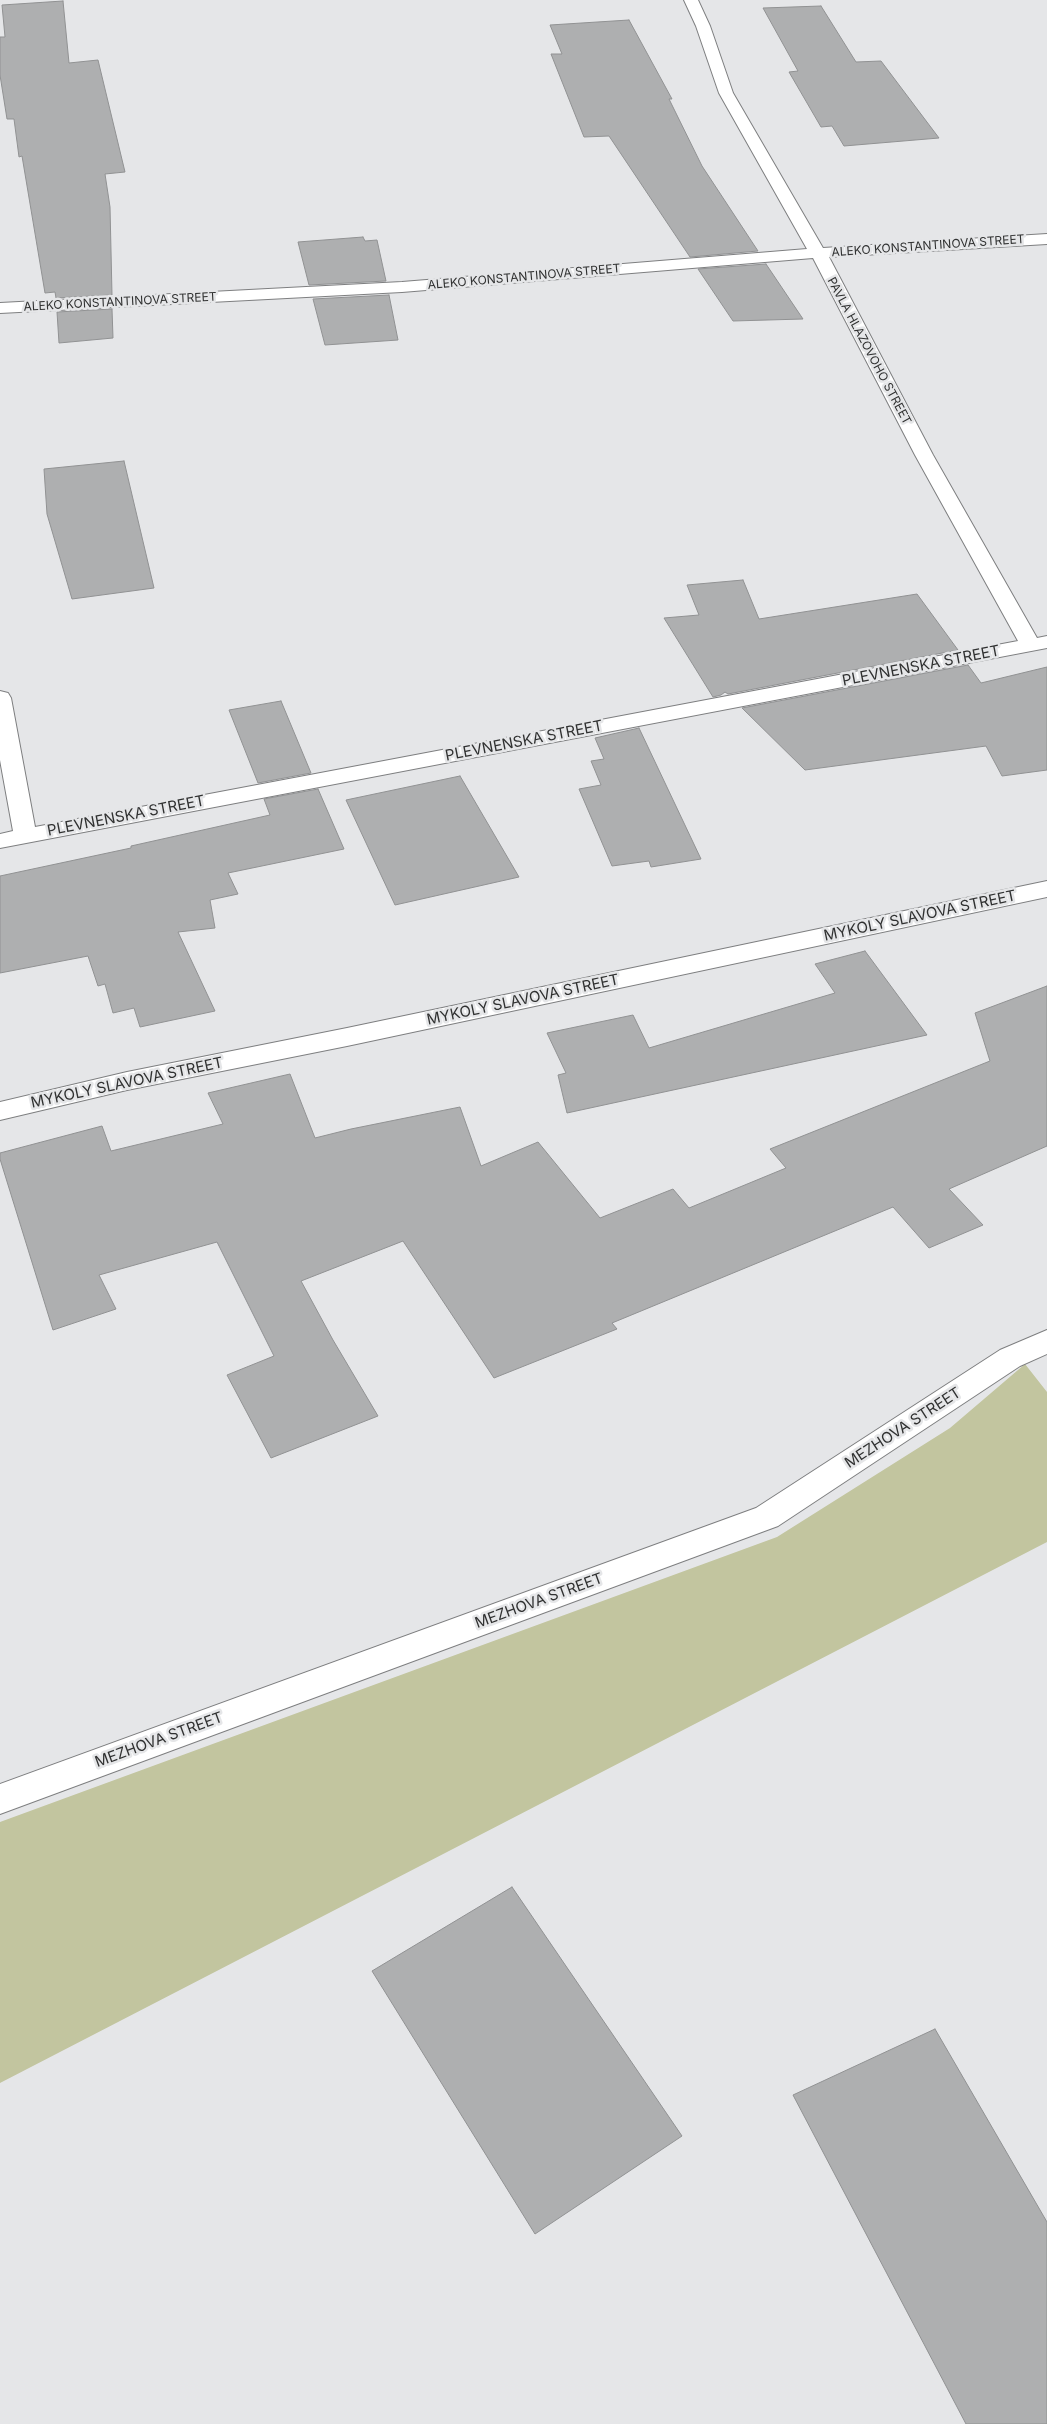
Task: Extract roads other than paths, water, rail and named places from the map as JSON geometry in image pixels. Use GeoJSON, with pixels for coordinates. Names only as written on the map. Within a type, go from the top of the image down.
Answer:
{"type":"FeatureCollection","features":[{"type":"Feature","properties":{"kind":"street","name":"PAVLA HLAZOVOHO STREET"},"geometry":{"type":"LineString","coordinates":[[691,0],[703,26],[726,93],[818,253],[924,455],[1038,643]]}},
{"type":"Feature","properties":{"kind":"street","name":"ALEKO KONSTANTINOVA STREET"},"geometry":{"type":"LineString","coordinates":[[0,308],[402,287],[818,253],[1047,239]]}},
{"type":"Feature","properties":{"kind":"street","name":"PLEVNENSKA STREET"},"geometry":{"type":"LineString","coordinates":[[0,841],[1038,643]]}},
{"type":"Feature","properties":{"kind":"street"},"geometry":{"type":"LineString","coordinates":[[0,698],[25,836]]}},
{"type":"Feature","properties":{"kind":"street","name":"MYKOLY SLAVOVA STREET"},"geometry":{"type":"LineString","coordinates":[[0,1111],[127,1082],[1047,889]]}},
{"type":"Feature","properties":{"kind":"street","name":"MEZHOVA STREET"},"geometry":{"type":"LineString","coordinates":[[0,1799],[766,1517],[1010,1358],[1047,1341]]}}]}
